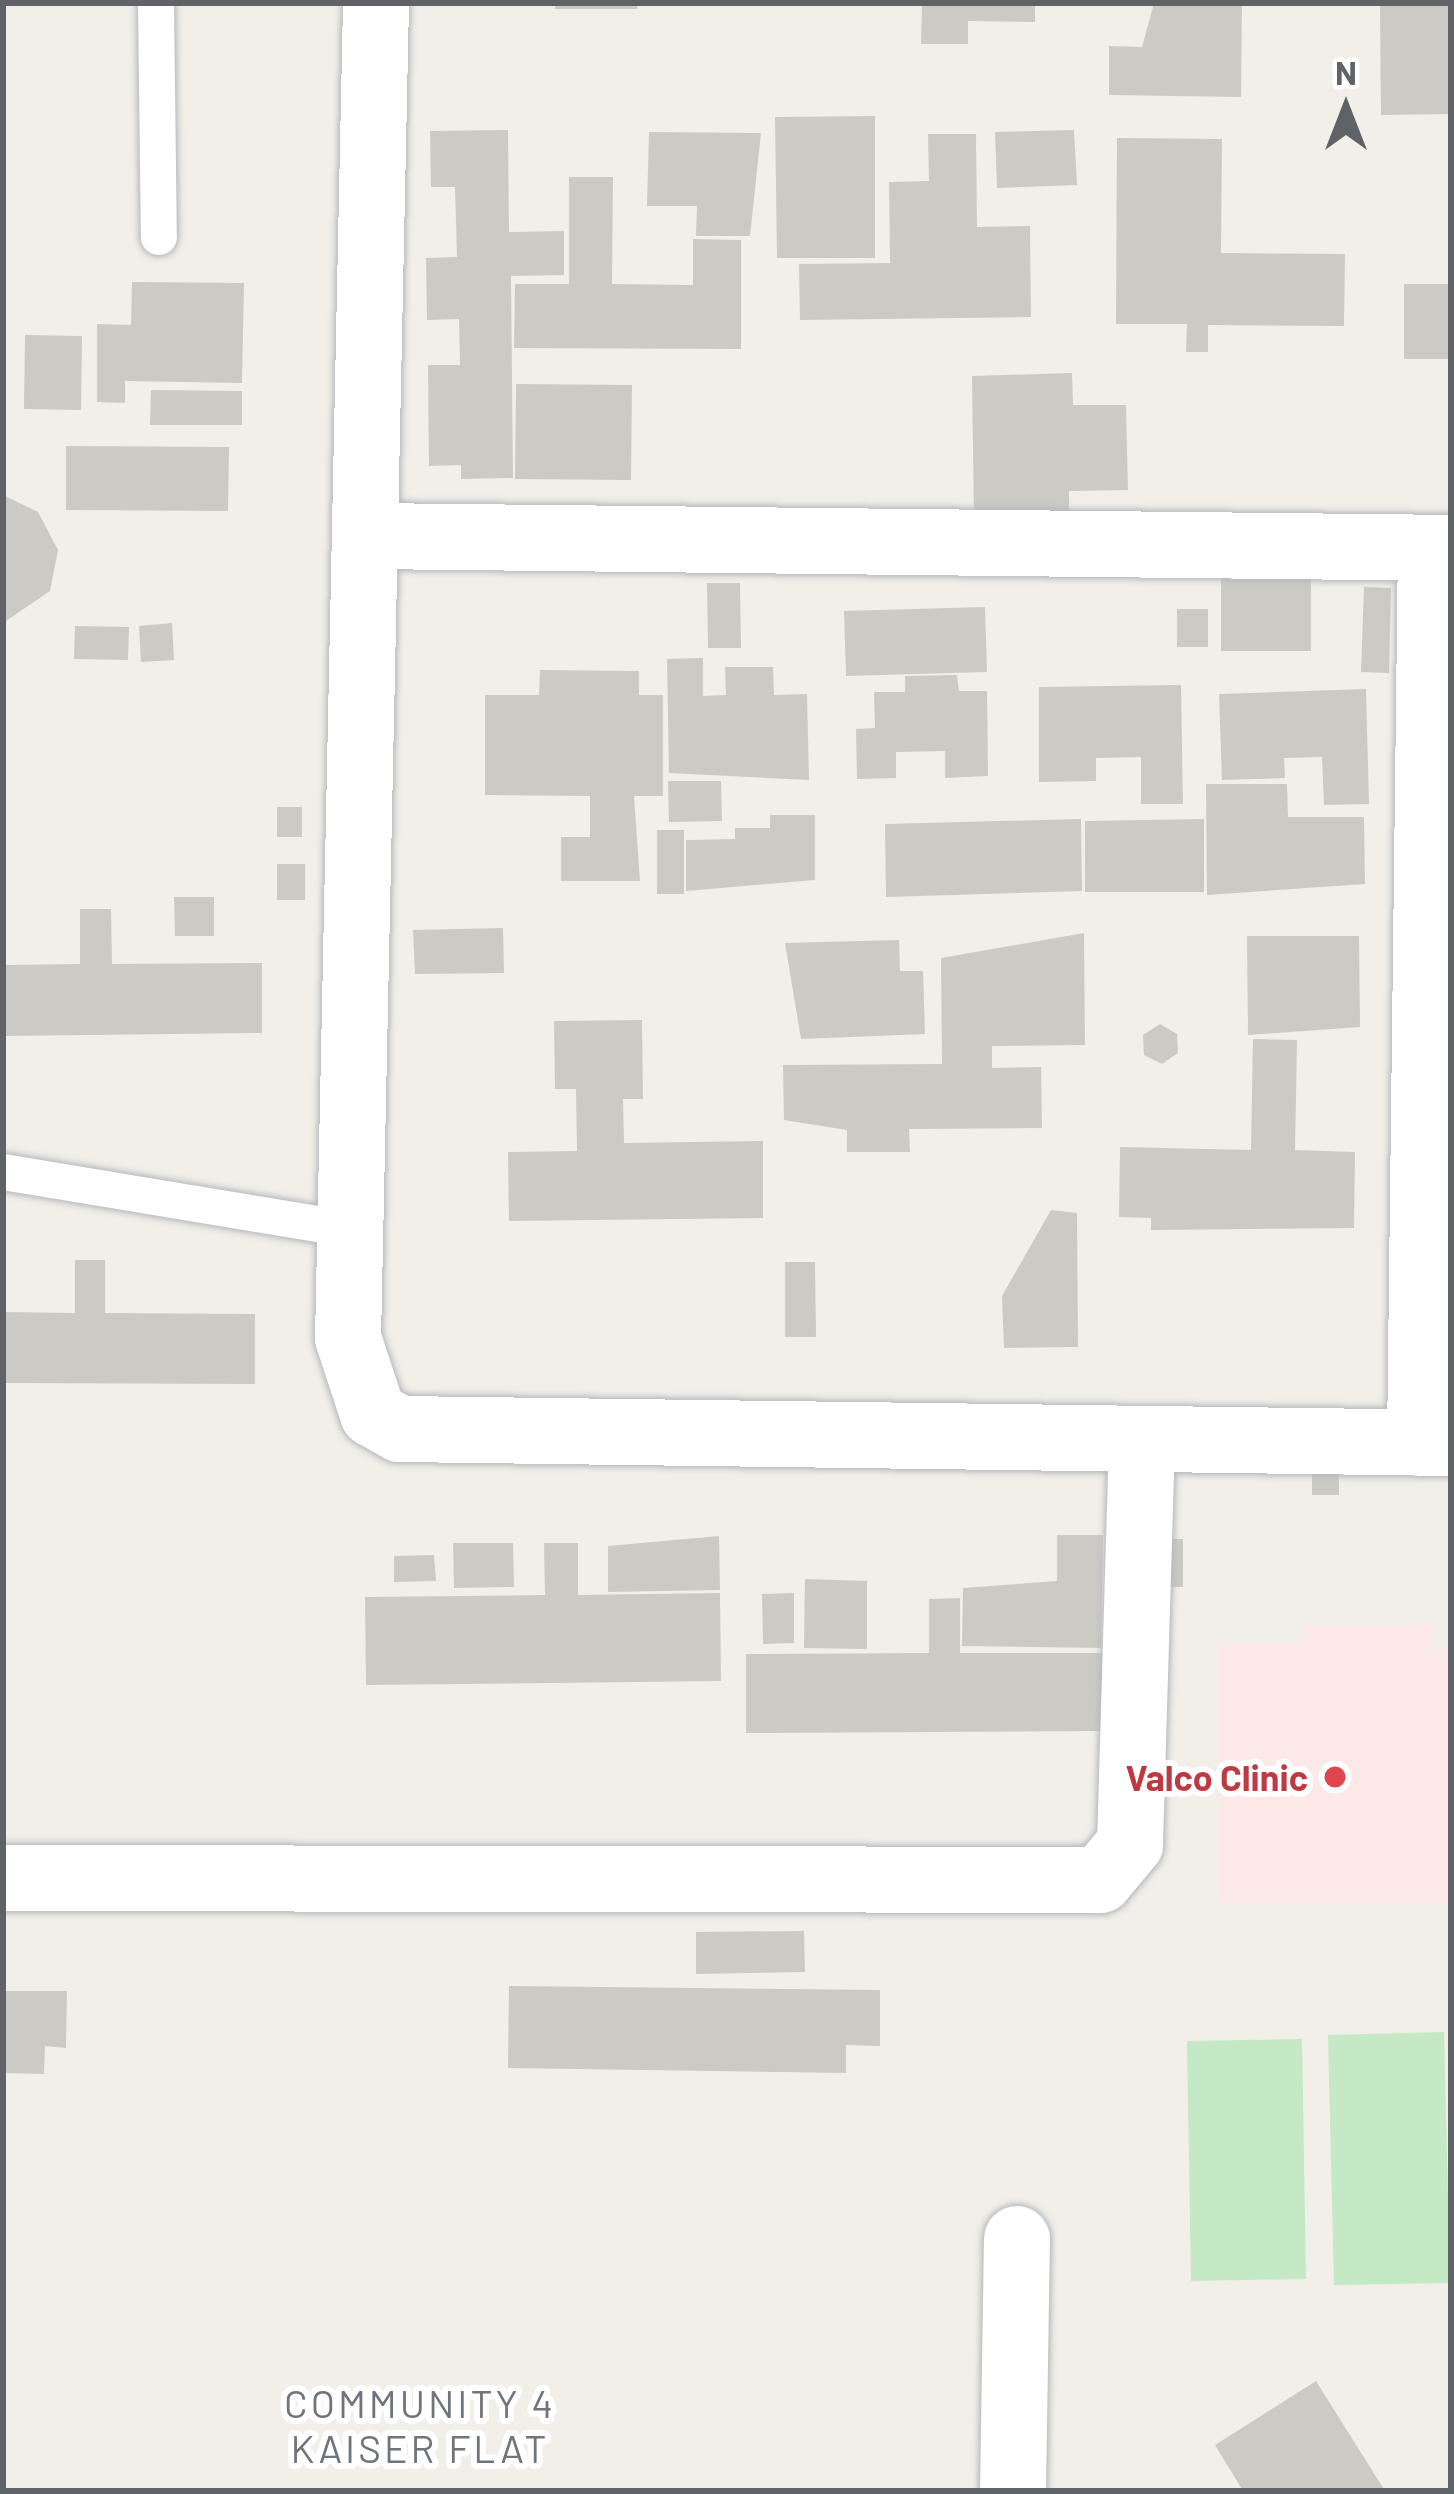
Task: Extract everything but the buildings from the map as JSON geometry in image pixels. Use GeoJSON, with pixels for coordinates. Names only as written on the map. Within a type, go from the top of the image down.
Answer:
{"type":"FeatureCollection","features":[{"type":"Feature","properties":{"kind":"street"},"geometry":{"type":"LineString","coordinates":[[367,536],[1441,548],[1436,1443],[1142,1444],[400,1429],[373,1414],[352,1368],[352,1230],[376,3]]}},
{"type":"Feature","properties":{"kind":"street"},"geometry":{"type":"LineString","coordinates":[[3,1878],[1100,1880],[1130,1844],[1142,1444]]}},
{"type":"Feature","properties":{"kind":"street"},"geometry":{"type":"LineString","coordinates":[[1013,2491],[1017,2239]]}},
{"type":"Feature","properties":{"kind":"lane"},"geometry":{"type":"LineString","coordinates":[[156,3],[159,237]]}},
{"type":"Feature","properties":{"kind":"lane"},"geometry":{"type":"LineString","coordinates":[[3,1172],[352,1230]]}},
{"type":"Feature","properties":{"kind":"shaded area","name":"Valco Clinic"},"geometry":{"type":"Polygon","coordinates":[[[1434,1625],[1434,1650],[1451,1650],[1451,1903],[1219,1903],[1219,1643],[1303,1643],[1304,1626],[1434,1625]]]}},
{"type":"Feature","properties":{"kind":"green space"},"geometry":{"type":"Polygon","coordinates":[[[1444,2032],[1450,2283],[1334,2285],[1328,2035],[1444,2032]]]}},
{"type":"Feature","properties":{"kind":"green space"},"geometry":{"type":"Polygon","coordinates":[[[1302,2039],[1306,2279],[1191,2281],[1187,2041],[1302,2039]]]}},
{"type":"Feature","properties":{"kind":"place","name":"Valco Clinic"},"geometry":{"type":"Point","coordinates":[1335,1777]}},
{"type":"Feature","properties":{"kind":"district","name":"COMMUNITY 4 KAISER FLAT"},"geometry":{"type":"Point","coordinates":[420,2426]}}]}
